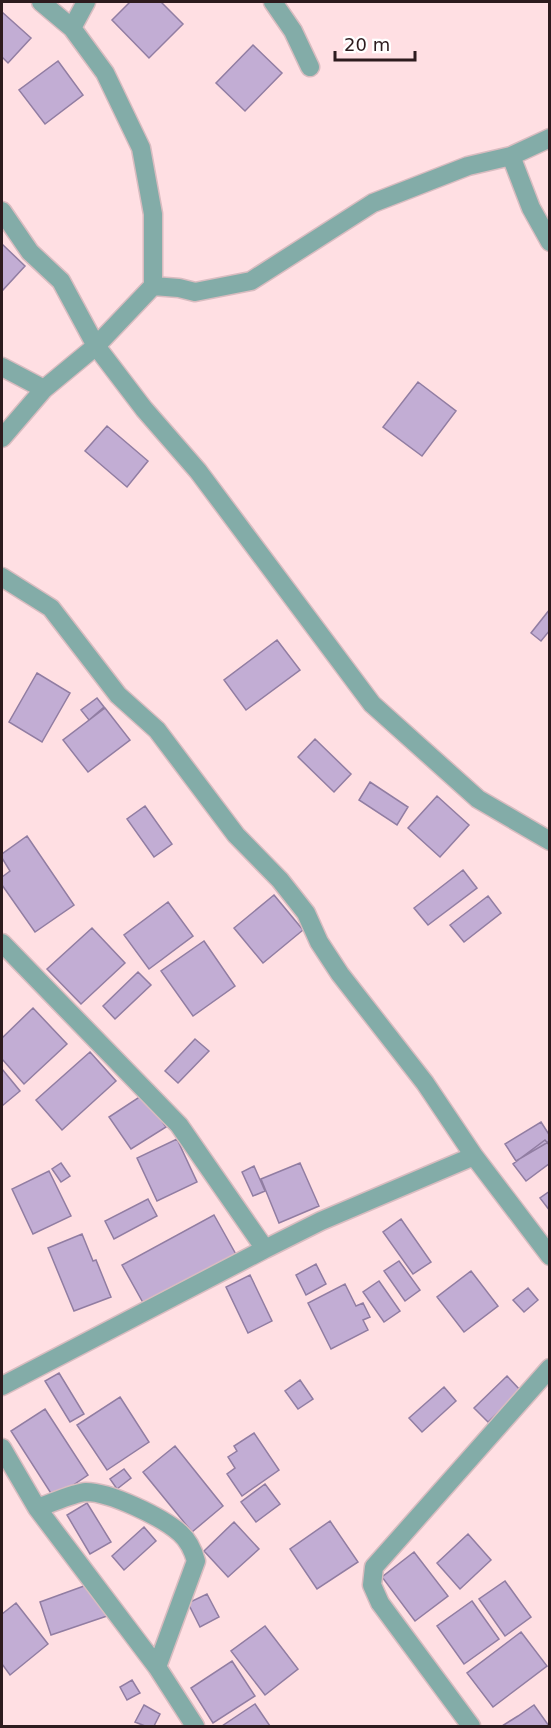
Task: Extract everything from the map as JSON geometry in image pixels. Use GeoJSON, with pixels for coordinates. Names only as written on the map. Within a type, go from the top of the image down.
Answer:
{"type":"FeatureCollection","features":[{"type":"Feature","properties":{"kind":"street"},"geometry":{"type":"LineString","coordinates":[[2,438],[44,389],[96,346],[153,286],[153,214],[141,148],[105,74],[72,28],[41,2]]}},
{"type":"Feature","properties":{"kind":"street"},"geometry":{"type":"LineString","coordinates":[[72,28],[86,2]]}},
{"type":"Feature","properties":{"kind":"street"},"geometry":{"type":"LineString","coordinates":[[273,2],[293,30],[310,67]]}},
{"type":"Feature","properties":{"kind":"street"},"geometry":{"type":"LineString","coordinates":[[153,286],[195,291],[251,281],[373,203],[468,166],[511,156],[549,138]]}},
{"type":"Feature","properties":{"kind":"street"},"geometry":{"type":"LineString","coordinates":[[511,156],[531,208],[549,242]]}},
{"type":"Feature","properties":{"kind":"street"},"geometry":{"type":"LineString","coordinates":[[2,211],[30,252],[61,281],[96,346],[144,409],[205,480],[372,704],[478,799],[549,841]]}},
{"type":"Feature","properties":{"kind":"street"},"geometry":{"type":"LineString","coordinates":[[2,367],[44,389]]}},
{"type":"Feature","properties":{"kind":"street"},"geometry":{"type":"LineString","coordinates":[[2,577],[51,608],[118,695],[157,729],[236,835],[287,888],[306,913],[319,942],[340,974],[425,1083],[474,1156],[549,1256]]}},
{"type":"Feature","properties":{"kind":"street"},"geometry":{"type":"LineString","coordinates":[[2,943],[179,1125],[265,1249]]}},
{"type":"Feature","properties":{"kind":"street"},"geometry":{"type":"LineString","coordinates":[[2,1386],[321,1221],[474,1156]]}},
{"type":"Feature","properties":{"kind":"street"},"geometry":{"type":"LineString","coordinates":[[471,1726],[380,1603],[372,1585],[374,1567],[549,1368]]}},
{"type":"Feature","properties":{"kind":"street"},"geometry":{"type":"LineString","coordinates":[[2,1448],[37,1508],[157,1667],[195,1726]]}},
{"type":"Feature","properties":{"kind":"street"},"geometry":{"type":"LineString","coordinates":[[37,1508],[85,1492],[111,1497],[144,1511],[179,1532],[192,1546],[196,1561],[157,1667]]}},
{"type":"Feature","properties":{"kind":"building"},"geometry":{"type":"Polygon","coordinates":[[[130,2],[161,2],[183,24],[149,58],[112,20],[130,2]]]}},
{"type":"Feature","properties":{"kind":"building"},"geometry":{"type":"Polygon","coordinates":[[[2,12],[31,38],[8,63],[2,57],[2,12]]]}},
{"type":"Feature","properties":{"kind":"building"},"geometry":{"type":"Polygon","coordinates":[[[253,45],[282,73],[245,111],[216,83],[253,45]]]}},
{"type":"Feature","properties":{"kind":"building"},"geometry":{"type":"Polygon","coordinates":[[[58,61],[83,95],[45,124],[19,90],[58,61]]]}},
{"type":"Feature","properties":{"kind":"building"},"geometry":{"type":"Polygon","coordinates":[[[2,244],[25,266],[2,291],[2,244]]]}},
{"type":"Feature","properties":{"kind":"building"},"geometry":{"type":"Polygon","coordinates":[[[418,382],[456,411],[422,456],[383,427],[418,382]]]}},
{"type":"Feature","properties":{"kind":"building"},"geometry":{"type":"Polygon","coordinates":[[[107,426],[148,461],[127,487],[85,451],[107,426]]]}},
{"type":"Feature","properties":{"kind":"building"},"geometry":{"type":"Polygon","coordinates":[[[550,609],[550,630],[541,641],[531,633],[550,609]]]}},
{"type":"Feature","properties":{"kind":"building"},"geometry":{"type":"Polygon","coordinates":[[[277,640],[300,670],[246,710],[224,680],[277,640]]]}},
{"type":"Feature","properties":{"kind":"building"},"geometry":{"type":"Polygon","coordinates":[[[37,673],[70,693],[42,742],[9,722],[37,673]]]}},
{"type":"Feature","properties":{"kind":"building"},"geometry":{"type":"Polygon","coordinates":[[[97,698],[104,707],[89,720],[81,710],[97,698]]]}},
{"type":"Feature","properties":{"kind":"building"},"geometry":{"type":"Polygon","coordinates":[[[105,708],[130,740],[88,772],[63,740],[105,708]]]}},
{"type":"Feature","properties":{"kind":"building"},"geometry":{"type":"Polygon","coordinates":[[[315,739],[351,774],[334,792],[298,757],[315,739]]]}},
{"type":"Feature","properties":{"kind":"building"},"geometry":{"type":"Polygon","coordinates":[[[370,782],[408,807],[397,825],[359,800],[370,782]]]}},
{"type":"Feature","properties":{"kind":"building"},"geometry":{"type":"Polygon","coordinates":[[[437,796],[469,825],[440,857],[408,828],[437,796]]]}},
{"type":"Feature","properties":{"kind":"building"},"geometry":{"type":"Polygon","coordinates":[[[145,806],[172,844],[154,857],[127,819],[145,806]]]}},
{"type":"Feature","properties":{"kind":"building"},"geometry":{"type":"Polygon","coordinates":[[[27,836],[74,905],[35,932],[2,885],[2,877],[10,871],[2,854],[27,836]]]}},
{"type":"Feature","properties":{"kind":"building"},"geometry":{"type":"Polygon","coordinates":[[[463,870],[477,888],[428,925],[414,908],[463,870]]]}},
{"type":"Feature","properties":{"kind":"building"},"geometry":{"type":"Polygon","coordinates":[[[274,895],[303,930],[263,963],[234,928],[274,895]]]}},
{"type":"Feature","properties":{"kind":"building"},"geometry":{"type":"Polygon","coordinates":[[[488,896],[501,913],[464,942],[450,925],[488,896]]]}},
{"type":"Feature","properties":{"kind":"building"},"geometry":{"type":"Polygon","coordinates":[[[168,902],[193,936],[149,969],[124,935],[168,902]]]}},
{"type":"Feature","properties":{"kind":"building"},"geometry":{"type":"Polygon","coordinates":[[[92,928],[125,963],[81,1004],[47,969],[92,928]]]}},
{"type":"Feature","properties":{"kind":"building"},"geometry":{"type":"Polygon","coordinates":[[[204,941],[235,986],[193,1016],[161,971],[204,941]]]}},
{"type":"Feature","properties":{"kind":"building"},"geometry":{"type":"Polygon","coordinates":[[[138,972],[151,985],[115,1019],[103,1006],[138,972]]]}},
{"type":"Feature","properties":{"kind":"building"},"geometry":{"type":"Polygon","coordinates":[[[33,1008],[67,1044],[24,1084],[2,1059],[2,1038],[33,1008]]]}},
{"type":"Feature","properties":{"kind":"building"},"geometry":{"type":"Polygon","coordinates":[[[195,1039],[209,1051],[178,1083],[165,1071],[195,1039]]]}},
{"type":"Feature","properties":{"kind":"building"},"geometry":{"type":"Polygon","coordinates":[[[90,1052],[116,1081],[62,1130],[36,1100],[90,1052]]]}},
{"type":"Feature","properties":{"kind":"building"},"geometry":{"type":"Polygon","coordinates":[[[2,1069],[20,1091],[2,1106],[2,1069]]]}},
{"type":"Feature","properties":{"kind":"building"},"geometry":{"type":"Polygon","coordinates":[[[144,1094],[166,1127],[131,1149],[109,1117],[144,1094]]]}},
{"type":"Feature","properties":{"kind":"building"},"geometry":{"type":"Polygon","coordinates":[[[541,1122],[550,1136],[550,1141],[516,1161],[505,1144],[541,1122]]]}},
{"type":"Feature","properties":{"kind":"building"},"geometry":{"type":"Polygon","coordinates":[[[177,1139],[197,1182],[157,1201],[137,1158],[177,1139]]]}},
{"type":"Feature","properties":{"kind":"building"},"geometry":{"type":"Polygon","coordinates":[[[545,1140],[550,1146],[550,1163],[526,1181],[513,1164],[545,1140]]]}},
{"type":"Feature","properties":{"kind":"building"},"geometry":{"type":"Polygon","coordinates":[[[61,1163],[70,1176],[61,1182],[52,1169],[61,1163]]]}},
{"type":"Feature","properties":{"kind":"building"},"geometry":{"type":"Polygon","coordinates":[[[300,1163],[319,1206],[279,1223],[261,1179],[300,1163]]]}},
{"type":"Feature","properties":{"kind":"building"},"geometry":{"type":"Polygon","coordinates":[[[254,1166],[265,1191],[253,1196],[242,1172],[254,1166]]]}},
{"type":"Feature","properties":{"kind":"building"},"geometry":{"type":"Polygon","coordinates":[[[49,1171],[71,1216],[33,1234],[12,1189],[49,1171]]]}},
{"type":"Feature","properties":{"kind":"building"},"geometry":{"type":"Polygon","coordinates":[[[550,1191],[550,1211],[540,1198],[550,1191]]]}},
{"type":"Feature","properties":{"kind":"building"},"geometry":{"type":"Polygon","coordinates":[[[148,1199],[157,1216],[114,1239],[105,1221],[148,1199]]]}},
{"type":"Feature","properties":{"kind":"building"},"geometry":{"type":"Polygon","coordinates":[[[214,1215],[238,1258],[146,1308],[122,1265],[214,1215]]]}},
{"type":"Feature","properties":{"kind":"building"},"geometry":{"type":"Polygon","coordinates":[[[401,1219],[431,1262],[413,1274],[383,1232],[401,1219]]]}},
{"type":"Feature","properties":{"kind":"building"},"geometry":{"type":"Polygon","coordinates":[[[82,1234],[93,1261],[96,1260],[111,1297],[74,1311],[48,1248],[82,1234]]]}},
{"type":"Feature","properties":{"kind":"building"},"geometry":{"type":"Polygon","coordinates":[[[399,1261],[420,1290],[405,1301],[384,1271],[399,1261]]]}},
{"type":"Feature","properties":{"kind":"building"},"geometry":{"type":"Polygon","coordinates":[[[316,1264],[326,1284],[306,1295],[296,1275],[316,1264]]]}},
{"type":"Feature","properties":{"kind":"building"},"geometry":{"type":"Polygon","coordinates":[[[471,1271],[498,1306],[464,1332],[437,1297],[471,1271]]]}},
{"type":"Feature","properties":{"kind":"building"},"geometry":{"type":"Polygon","coordinates":[[[250,1275],[272,1321],[248,1333],[226,1287],[250,1275]]]}},
{"type":"Feature","properties":{"kind":"building"},"geometry":{"type":"Polygon","coordinates":[[[379,1281],[400,1311],[384,1322],[363,1292],[379,1281]]]}},
{"type":"Feature","properties":{"kind":"building"},"geometry":{"type":"Polygon","coordinates":[[[345,1284],[356,1306],[363,1303],[370,1317],[363,1320],[368,1330],[331,1349],[308,1303],[345,1284]]]}},
{"type":"Feature","properties":{"kind":"building"},"geometry":{"type":"Polygon","coordinates":[[[528,1288],[538,1300],[524,1312],[513,1300],[528,1288]]]}},
{"type":"Feature","properties":{"kind":"building"},"geometry":{"type":"Polygon","coordinates":[[[59,1373],[84,1414],[70,1422],[45,1381],[59,1373]]]}},
{"type":"Feature","properties":{"kind":"building"},"geometry":{"type":"Polygon","coordinates":[[[507,1376],[521,1391],[488,1422],[474,1408],[507,1376]]]}},
{"type":"Feature","properties":{"kind":"building"},"geometry":{"type":"Polygon","coordinates":[[[300,1380],[313,1399],[298,1409],[285,1391],[300,1380]]]}},
{"type":"Feature","properties":{"kind":"building"},"geometry":{"type":"Polygon","coordinates":[[[444,1387],[456,1401],[422,1432],[409,1418],[444,1387]]]}},
{"type":"Feature","properties":{"kind":"building"},"geometry":{"type":"Polygon","coordinates":[[[120,1397],[149,1442],[107,1470],[77,1425],[120,1397]]]}},
{"type":"Feature","properties":{"kind":"building"},"geometry":{"type":"Polygon","coordinates":[[[45,1409],[88,1475],[54,1498],[11,1431],[45,1409]]]}},
{"type":"Feature","properties":{"kind":"building"},"geometry":{"type":"Polygon","coordinates":[[[254,1433],[279,1470],[242,1496],[227,1474],[235,1468],[228,1457],[237,1451],[234,1446],[254,1433]]]}},
{"type":"Feature","properties":{"kind":"building"},"geometry":{"type":"Polygon","coordinates":[[[175,1446],[223,1506],[192,1532],[143,1472],[175,1446]]]}},
{"type":"Feature","properties":{"kind":"building"},"geometry":{"type":"Polygon","coordinates":[[[124,1469],[131,1478],[117,1489],[110,1479],[124,1469]]]}},
{"type":"Feature","properties":{"kind":"building"},"geometry":{"type":"Polygon","coordinates":[[[265,1484],[280,1504],[256,1522],[241,1502],[265,1484]]]}},
{"type":"Feature","properties":{"kind":"building"},"geometry":{"type":"Polygon","coordinates":[[[87,1503],[111,1542],[90,1554],[67,1515],[87,1503]]]}},
{"type":"Feature","properties":{"kind":"building"},"geometry":{"type":"Polygon","coordinates":[[[330,1521],[358,1562],[317,1589],[290,1549],[330,1521]]]}},
{"type":"Feature","properties":{"kind":"building"},"geometry":{"type":"Polygon","coordinates":[[[234,1522],[259,1549],[228,1577],[204,1551],[234,1522]]]}},
{"type":"Feature","properties":{"kind":"building"},"geometry":{"type":"Polygon","coordinates":[[[144,1527],[156,1541],[124,1570],[112,1556],[144,1527]]]}},
{"type":"Feature","properties":{"kind":"building"},"geometry":{"type":"Polygon","coordinates":[[[468,1534],[491,1560],[460,1589],[437,1563],[468,1534]]]}},
{"type":"Feature","properties":{"kind":"building"},"geometry":{"type":"Polygon","coordinates":[[[414,1552],[448,1596],[415,1621],[382,1577],[414,1552]]]}},
{"type":"Feature","properties":{"kind":"building"},"geometry":{"type":"Polygon","coordinates":[[[505,1581],[531,1617],[505,1636],[479,1599],[505,1581]]]}},
{"type":"Feature","properties":{"kind":"building"},"geometry":{"type":"Polygon","coordinates":[[[95,1582],[107,1616],[51,1635],[40,1602],[95,1582]]]}},
{"type":"Feature","properties":{"kind":"building"},"geometry":{"type":"Polygon","coordinates":[[[207,1594],[219,1617],[200,1627],[188,1603],[207,1594]]]}},
{"type":"Feature","properties":{"kind":"building"},"geometry":{"type":"Polygon","coordinates":[[[472,1601],[499,1639],[464,1664],[437,1626],[472,1601]]]}},
{"type":"Feature","properties":{"kind":"building"},"geometry":{"type":"Polygon","coordinates":[[[16,1603],[48,1644],[10,1675],[2,1664],[2,1614],[16,1603]]]}},
{"type":"Feature","properties":{"kind":"building"},"geometry":{"type":"Polygon","coordinates":[[[265,1626],[298,1669],[265,1695],[231,1651],[265,1626]]]}},
{"type":"Feature","properties":{"kind":"building"},"geometry":{"type":"Polygon","coordinates":[[[521,1632],[547,1666],[493,1707],[467,1673],[521,1632]]]}},
{"type":"Feature","properties":{"kind":"building"},"geometry":{"type":"Polygon","coordinates":[[[232,1661],[255,1696],[213,1723],[191,1688],[232,1661]]]}},
{"type":"Feature","properties":{"kind":"building"},"geometry":{"type":"Polygon","coordinates":[[[132,1680],[140,1693],[127,1700],[120,1687],[132,1680]]]}},
{"type":"Feature","properties":{"kind":"building"},"geometry":{"type":"Polygon","coordinates":[[[255,1704],[270,1726],[222,1726],[255,1704]]]}},
{"type":"Feature","properties":{"kind":"building"},"geometry":{"type":"Polygon","coordinates":[[[144,1705],[160,1714],[154,1726],[145,1726],[135,1722],[144,1705]]]}},
{"type":"Feature","properties":{"kind":"building"},"geometry":{"type":"Polygon","coordinates":[[[534,1705],[549,1726],[502,1726],[518,1716],[534,1705]]]}}]}
